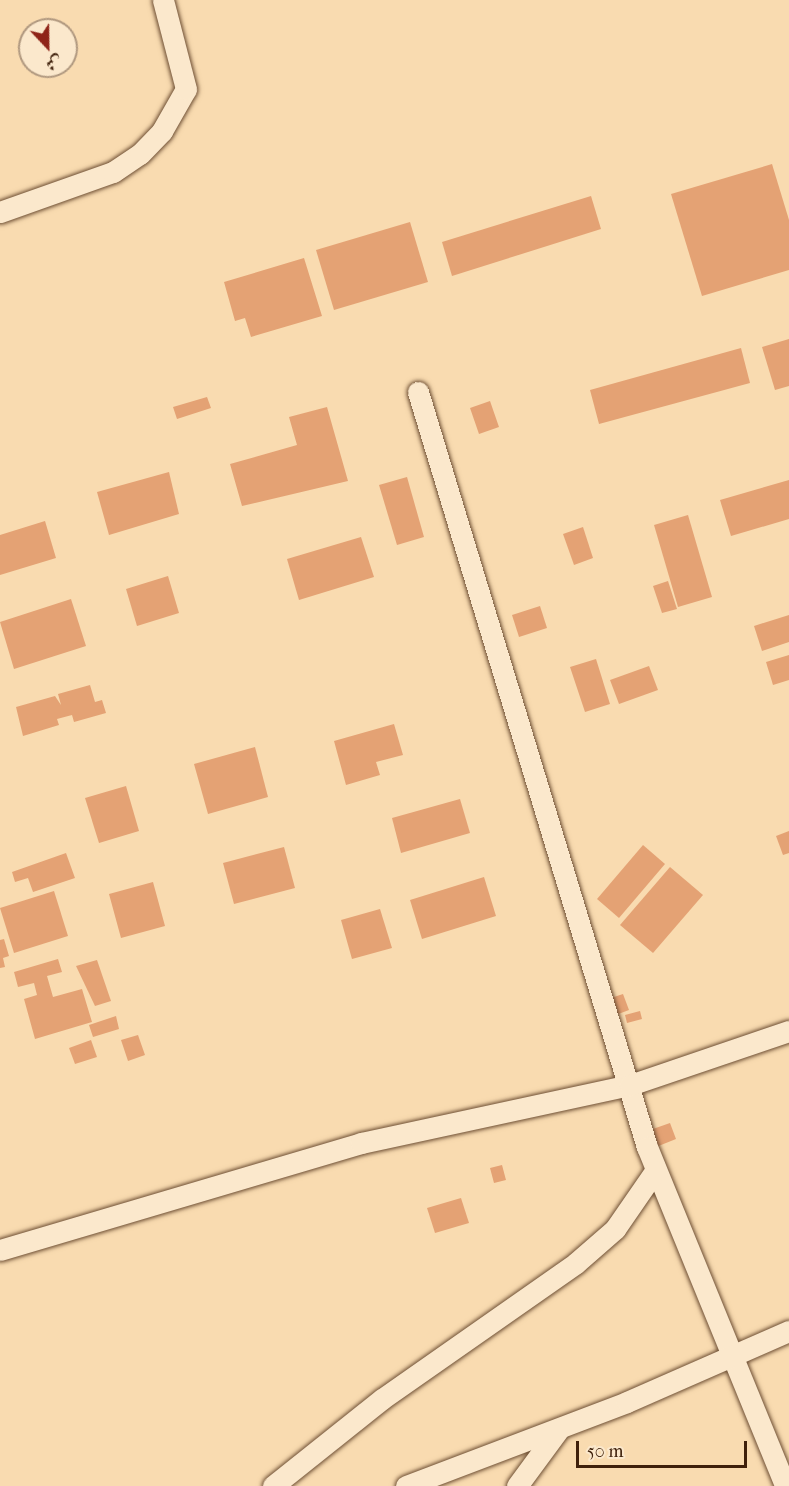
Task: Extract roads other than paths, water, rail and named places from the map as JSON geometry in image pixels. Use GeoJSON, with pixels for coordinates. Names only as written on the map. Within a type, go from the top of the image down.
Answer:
{"type":"FeatureCollection","features":[{"type":"Feature","properties":{"kind":"street"},"geometry":{"type":"LineString","coordinates":[[0,213],[113,172],[140,154],[162,131],[186,89],[163,0]]}},
{"type":"Feature","properties":{"kind":"street"},"geometry":{"type":"LineString","coordinates":[[418,392],[613,1043],[630,1084],[655,1171],[785,1486]]}},
{"type":"Feature","properties":{"kind":"street"},"geometry":{"type":"LineString","coordinates":[[0,1250],[361,1143],[630,1084],[789,1031]]}},
{"type":"Feature","properties":{"kind":"street"},"geometry":{"type":"LineString","coordinates":[[273,1486],[391,1393],[576,1263],[615,1229],[655,1171]]}},
{"type":"Feature","properties":{"kind":"street"},"geometry":{"type":"LineString","coordinates":[[406,1486],[561,1427],[789,1331]]}},
{"type":"Feature","properties":{"kind":"street"},"geometry":{"type":"LineString","coordinates":[[517,1486],[561,1427]]}}]}
